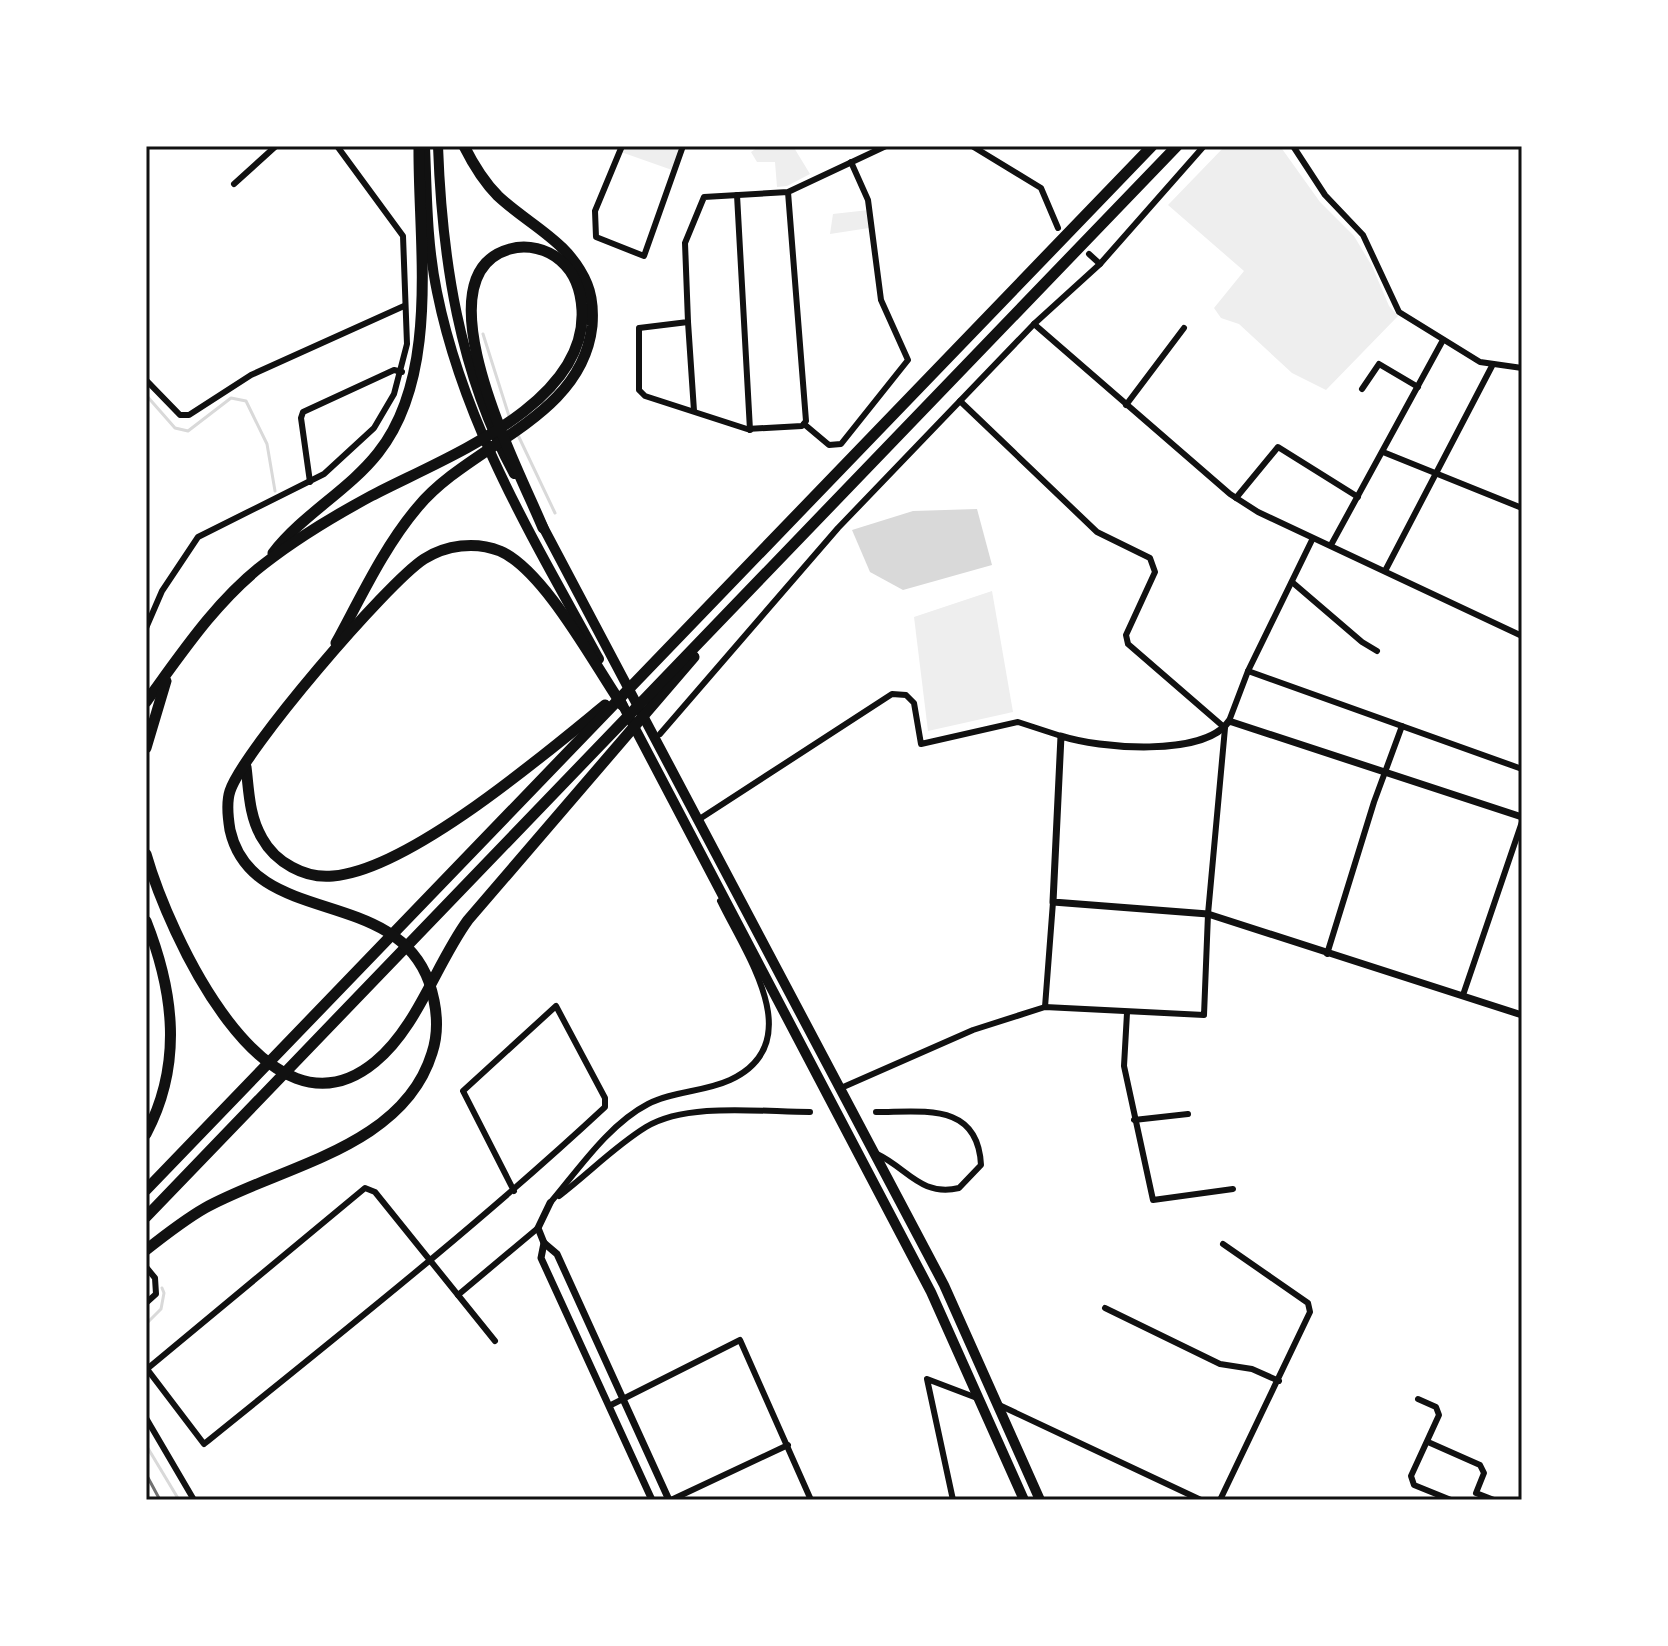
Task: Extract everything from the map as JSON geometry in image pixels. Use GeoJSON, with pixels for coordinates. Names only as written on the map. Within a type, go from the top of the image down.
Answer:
{"type":"FeatureCollection","features":[{"type":"Feature","properties":{"kind":"highway"},"geometry":{"type":"LineString","coordinates":[[422,146],[437,291],[472,416],[493,464],[897,1225],[981,1399],[1024,1500]]}},
{"type":"Feature","properties":{"kind":"highway"},"geometry":{"type":"LineString","coordinates":[[265,563],[294,526],[356,477],[378,453],[403,411],[419,351],[422,146]]}},
{"type":"Feature","properties":{"kind":"highway"},"geometry":{"type":"LineString","coordinates":[[438,146],[444,244],[452,292],[467,356],[509,455],[543,528],[656,734],[698,820],[944,1285],[1040,1500]]}},
{"type":"Feature","properties":{"kind":"highway"},"geometry":{"type":"LineString","coordinates":[[330,655],[415,509],[440,483],[556,398],[573,379],[590,340],[593,316],[589,287],[577,263],[556,239],[498,195],[476,169],[464,146]]}},
{"type":"Feature","properties":{"kind":"highway"},"geometry":{"type":"LineString","coordinates":[[146,1190],[1152,146]]}},
{"type":"Feature","properties":{"kind":"highway"},"geometry":{"type":"LineString","coordinates":[[146,1217],[1177,146]]}},
{"type":"Feature","properties":{"kind":"highway"},"geometry":{"type":"LineString","coordinates":[[146,702],[234,588],[265,563],[339,514],[510,421],[553,385],[575,354],[582,321],[581,302],[578,286],[562,261],[537,248],[501,253],[483,269],[471,297],[472,337],[488,407]]}},
{"type":"Feature","properties":{"kind":"highway"},"geometry":{"type":"LineString","coordinates":[[146,1250],[206,1208],[372,1129],[399,1107],[420,1082],[435,1042],[436,1006],[415,955],[398,938],[368,919],[271,887],[244,860],[232,837],[228,805],[231,788],[330,655],[407,573],[442,550],[464,545],[500,552],[519,564],[539,584],[602,670]]}},
{"type":"Feature","properties":{"kind":"highway"},"geometry":{"type":"LineString","coordinates":[[146,854],[164,905],[205,985],[242,1038],[281,1073],[319,1082],[357,1073],[385,1052],[468,920],[757,583]]}},
{"type":"Feature","properties":{"kind":"highway"},"geometry":{"type":"LineString","coordinates":[[146,748],[170,669]]}},
{"type":"Feature","properties":{"kind":"highway"},"geometry":{"type":"LineString","coordinates":[[246,767],[255,823],[275,855],[312,874],[347,874],[381,862],[471,808],[640,677]]}},
{"type":"Feature","properties":{"kind":"highway"},"geometry":{"type":"LineString","coordinates":[[146,921],[165,977],[172,1041],[166,1081],[146,1134]]}},
{"type":"Feature","properties":{"kind":"street"},"geometry":{"type":"LineString","coordinates":[[234,184],[276,146]]}},
{"type":"Feature","properties":{"kind":"street"},"geometry":{"type":"LineString","coordinates":[[146,628],[162,591],[198,537],[310,482],[341,461],[374,428],[389,405],[402,372],[407,344],[400,228],[337,146]]}},
{"type":"Feature","properties":{"kind":"street"},"geometry":{"type":"LineString","coordinates":[[622,146],[595,211],[596,237],[644,256],[683,146]]}},
{"type":"Feature","properties":{"kind":"street"},"geometry":{"type":"LineString","coordinates":[[694,411],[685,243],[704,197],[788,192],[886,146]]}},
{"type":"Feature","properties":{"kind":"street"},"geometry":{"type":"LineString","coordinates":[[972,146],[1041,188],[1058,228]]}},
{"type":"Feature","properties":{"kind":"street"},"geometry":{"type":"LineString","coordinates":[[656,734],[838,528],[1034,324],[1100,264],[1204,146]]}},
{"type":"Feature","properties":{"kind":"street"},"geometry":{"type":"LineString","coordinates":[[1293,146],[1325,195],[1363,235],[1399,312],[1492,366],[1522,368]]}},
{"type":"Feature","properties":{"kind":"street"},"geometry":{"type":"LineString","coordinates":[[788,192],[804,424],[829,445],[841,444],[908,360],[881,300],[868,200],[851,162]]}},
{"type":"Feature","properties":{"kind":"street"},"geometry":{"type":"LineString","coordinates":[[737,195],[750,430]]}},
{"type":"Feature","properties":{"kind":"street"},"geometry":{"type":"LineString","coordinates":[[1089,254],[1100,264]]}},
{"type":"Feature","properties":{"kind":"street"},"geometry":{"type":"LineString","coordinates":[[146,380],[180,415],[189,415],[251,375],[404,306]]}},
{"type":"Feature","properties":{"kind":"street"},"geometry":{"type":"LineString","coordinates":[[688,322],[642,325],[639,328],[639,390],[645,396],[750,430],[804,424]]}},
{"type":"Feature","properties":{"kind":"street"},"geometry":{"type":"LineString","coordinates":[[1034,324],[1236,498],[1312,540],[1331,545],[1522,636]]}},
{"type":"Feature","properties":{"kind":"street"},"geometry":{"type":"LineString","coordinates":[[1126,405],[1184,328]]}},
{"type":"Feature","properties":{"kind":"street"},"geometry":{"type":"LineString","coordinates":[[1331,545],[1443,340]]}},
{"type":"Feature","properties":{"kind":"street"},"geometry":{"type":"LineString","coordinates":[[1362,389],[1379,364],[1418,387]]}},
{"type":"Feature","properties":{"kind":"street"},"geometry":{"type":"LineString","coordinates":[[1385,571],[1492,366]]}},
{"type":"Feature","properties":{"kind":"street"},"geometry":{"type":"LineString","coordinates":[[310,482],[301,418],[303,412],[394,370],[402,372]]}},
{"type":"Feature","properties":{"kind":"street"},"geometry":{"type":"LineString","coordinates":[[960,401],[1097,532],[1150,558],[1155,572],[1126,635],[1128,644],[1227,724],[1522,820],[1463,995]]}},
{"type":"Feature","properties":{"kind":"street"},"geometry":{"type":"LineString","coordinates":[[1236,498],[1278,447],[1358,497]]}},
{"type":"Feature","properties":{"kind":"street"},"geometry":{"type":"LineString","coordinates":[[1383,452],[1522,508]]}},
{"type":"Feature","properties":{"kind":"street"},"geometry":{"type":"LineString","coordinates":[[841,1088],[973,1030],[1045,1007],[1204,1015],[1208,914],[1227,724],[1248,671],[1312,540]]}},
{"type":"Feature","properties":{"kind":"street"},"geometry":{"type":"LineString","coordinates":[[1292,582],[1377,651]]}},
{"type":"Feature","properties":{"kind":"street"},"geometry":{"type":"LineString","coordinates":[[1248,671],[1522,769]]}},
{"type":"Feature","properties":{"kind":"street"},"geometry":{"type":"LineString","coordinates":[[698,820],[892,694],[901,693],[914,703],[921,744],[1018,722],[1088,745],[1119,748],[1170,746],[1227,724]]}},
{"type":"Feature","properties":{"kind":"street"},"geometry":{"type":"LineString","coordinates":[[1327,954],[1383,773],[1402,726]]}},
{"type":"Feature","properties":{"kind":"street"},"geometry":{"type":"LineString","coordinates":[[1045,1007],[1061,736]]}},
{"type":"Feature","properties":{"kind":"street"},"geometry":{"type":"LineString","coordinates":[[458,1295],[538,1228],[550,1203],[629,1117],[666,1097],[727,1082],[746,1071],[761,1056],[770,1035],[768,1003],[673,803]]}},
{"type":"Feature","properties":{"kind":"street"},"geometry":{"type":"LineString","coordinates":[[1053,902],[1208,914],[1522,1015]]}},
{"type":"Feature","properties":{"kind":"street"},"geometry":{"type":"LineString","coordinates":[[495,1341],[430,1260],[375,1192],[365,1188],[147,1369],[204,1444],[430,1260],[514,1191],[605,1107],[605,1098],[556,1006],[463,1091],[514,1191]]}},
{"type":"Feature","properties":{"kind":"street"},"geometry":{"type":"LineString","coordinates":[[1127,1013],[1124,1066],[1153,1200],[1233,1189]]}},
{"type":"Feature","properties":{"kind":"street"},"geometry":{"type":"LineString","coordinates":[[550,1203],[623,1143],[669,1116],[697,1112],[810,1112]]}},
{"type":"Feature","properties":{"kind":"street"},"geometry":{"type":"LineString","coordinates":[[874,1152],[890,1160],[917,1184],[933,1189],[959,1188],[981,1165],[975,1132],[965,1123],[926,1112],[876,1112]]}},
{"type":"Feature","properties":{"kind":"street"},"geometry":{"type":"LineString","coordinates":[[1134,1120],[1188,1114]]}},
{"type":"Feature","properties":{"kind":"street"},"geometry":{"type":"LineString","coordinates":[[538,1228],[544,1243],[557,1254],[670,1500],[788,1445]]}},
{"type":"Feature","properties":{"kind":"street"},"geometry":{"type":"LineString","coordinates":[[544,1243],[541,1258],[652,1500]]}},
{"type":"Feature","properties":{"kind":"street"},"geometry":{"type":"LineString","coordinates":[[1220,1500],[1310,1312],[1308,1303],[1223,1244]]}},
{"type":"Feature","properties":{"kind":"street"},"geometry":{"type":"LineString","coordinates":[[146,1267],[155,1278],[156,1294],[146,1303]]}},
{"type":"Feature","properties":{"kind":"street"},"geometry":{"type":"LineString","coordinates":[[1105,1308],[1220,1364],[1252,1369],[1279,1381]]}},
{"type":"Feature","properties":{"kind":"street"},"geometry":{"type":"LineString","coordinates":[[609,1406],[740,1340],[811,1500]]}},
{"type":"Feature","properties":{"kind":"street"},"geometry":{"type":"LineString","coordinates":[[953,1500],[927,1379],[981,1399]]}},
{"type":"Feature","properties":{"kind":"street"},"geometry":{"type":"LineString","coordinates":[[1418,1399],[1436,1407],[1439,1415],[1411,1476],[1414,1485],[1451,1500]]}},
{"type":"Feature","properties":{"kind":"street"},"geometry":{"type":"LineString","coordinates":[[999,1405],[1201,1500]]}},
{"type":"Feature","properties":{"kind":"street"},"geometry":{"type":"LineString","coordinates":[[146,1418],[194,1500]]}},
{"type":"Feature","properties":{"kind":"street"},"geometry":{"type":"LineString","coordinates":[[1428,1442],[1480,1465],[1484,1473],[1474,1496],[1494,1500]]}},
{"type":"Feature","properties":{"kind":"shaded area"},"geometry":{"type":"Polygon","coordinates":[[[624,146],[676,146],[679,152],[672,170],[621,152],[624,146]]]}},
{"type":"Feature","properties":{"kind":"shaded area"},"geometry":{"type":"Polygon","coordinates":[[[760,146],[793,146],[810,174],[787,186],[777,187],[775,162],[757,162],[751,152],[760,146]]]}},
{"type":"Feature","properties":{"kind":"shaded area"},"geometry":{"type":"Polygon","coordinates":[[[1225,146],[1280,146],[1320,202],[1354,236],[1372,266],[1389,306],[1398,316],[1326,390],[1292,373],[1239,324],[1221,318],[1214,308],[1244,271],[1168,205],[1225,146]]]}},
{"type":"Feature","properties":{"kind":"shaded area"},"geometry":{"type":"Polygon","coordinates":[[[869,210],[869,228],[830,234],[833,214],[869,210]]]}},
{"type":"Feature","properties":{"kind":"shaded area"},"geometry":{"type":"Polygon","coordinates":[[[977,509],[992,565],[903,590],[870,572],[852,530],[913,511],[977,509]]]}},
{"type":"Feature","properties":{"kind":"shaded area"},"geometry":{"type":"Polygon","coordinates":[[[992,591],[1013,712],[928,731],[914,617],[992,591]]]}},
{"type":"Feature","properties":{"kind":"waterway"},"geometry":{"type":"LineString","coordinates":[[483,334],[509,416]]}},
{"type":"Feature","properties":{"kind":"waterway"},"geometry":{"type":"LineString","coordinates":[[146,395],[175,428],[188,431],[231,398],[246,401],[267,444],[275,491]]}},
{"type":"Feature","properties":{"kind":"waterway"},"geometry":{"type":"LineString","coordinates":[[517,433],[555,513]]}},
{"type":"Feature","properties":{"kind":"waterway"},"geometry":{"type":"LineString","coordinates":[[146,1324],[161,1309],[162,1288]]}},
{"type":"Feature","properties":{"kind":"waterway"},"geometry":{"type":"LineString","coordinates":[[146,1445],[179,1500]]}},
{"type":"Feature","properties":{"kind":"railway"},"geometry":{"type":"LineString","coordinates":[[146,1474],[160,1500]]}}]}
